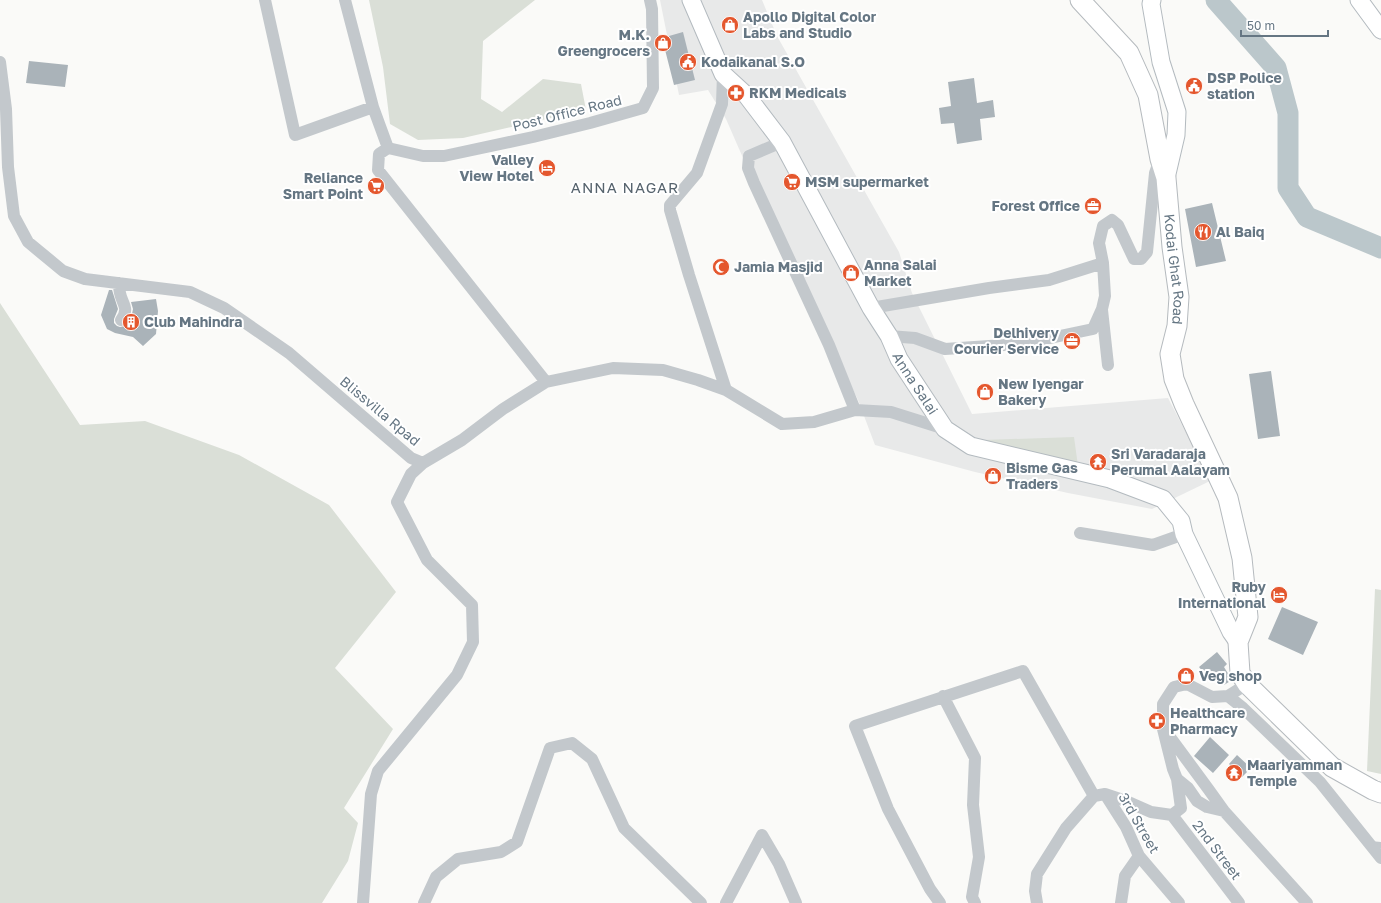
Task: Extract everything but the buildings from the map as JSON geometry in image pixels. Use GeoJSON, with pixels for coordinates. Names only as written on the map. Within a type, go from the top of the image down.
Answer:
{"type":"FeatureCollection","features":[{"type":"Feature","properties":{"kind":"main road","name":"Kodai Ghat Road"},"geometry":{"type":"LineString","coordinates":[[1080,0],[1129,53],[1148,95],[1160,159],[1166,178],[1172,247],[1179,297],[1177,326],[1170,354],[1174,379],[1184,404],[1228,498],[1242,558],[1248,617],[1238,642],[1240,673],[1247,684],[1332,768],[1381,793]]}},
{"type":"Feature","properties":{"kind":"street"},"geometry":{"type":"LineString","coordinates":[[265,0],[295,135],[374,107]]}},
{"type":"Feature","properties":{"kind":"street"},"geometry":{"type":"LineString","coordinates":[[345,0],[374,107],[388,148],[379,154],[378,170],[546,382]]}},
{"type":"Feature","properties":{"kind":"street","name":"Post Office Road"},"geometry":{"type":"LineString","coordinates":[[388,148],[423,156],[444,156],[547,134],[643,108],[653,88],[652,9],[650,0]]}},
{"type":"Feature","properties":{"kind":"street","name":"Anna Salai"},"geometry":{"type":"LineString","coordinates":[[691,0],[723,74],[747,96],[782,142],[871,308],[890,336],[899,359],[944,429],[971,446],[1110,479],[1162,499],[1181,521],[1184,534],[1231,632],[1238,642]]}},
{"type":"Feature","properties":{"kind":"street"},"geometry":{"type":"LineString","coordinates":[[1152,0],[1151,4],[1161,62],[1177,112],[1176,135],[1166,178]]}},
{"type":"Feature","properties":{"kind":"street"},"geometry":{"type":"LineString","coordinates":[[1359,0],[1381,30]]}},
{"type":"Feature","properties":{"kind":"street","name":"Blissvilla Rpad"},"geometry":{"type":"LineString","coordinates":[[0,62],[6,109],[8,167],[14,216],[28,242],[63,271],[85,279],[190,292],[224,308],[289,353],[411,458],[423,463],[462,440],[503,409],[546,382],[613,368],[663,370],[698,380],[726,390],[782,424],[814,422],[855,410],[891,412],[944,429]]}},
{"type":"Feature","properties":{"kind":"street"},"geometry":{"type":"LineString","coordinates":[[723,74],[722,104],[697,173],[670,205],[670,210],[726,390]]}},
{"type":"Feature","properties":{"kind":"street"},"geometry":{"type":"LineString","coordinates":[[782,142],[749,156],[748,168],[754,184],[829,345],[855,410]]}},
{"type":"Feature","properties":{"kind":"street"},"geometry":{"type":"LineString","coordinates":[[890,336],[915,338],[945,348],[1036,342],[1094,329],[1102,309],[1105,296],[1099,243],[1103,226],[1112,220],[1118,226],[1134,259],[1141,260],[1147,252],[1155,173],[1160,159]]}},
{"type":"Feature","properties":{"kind":"street"},"geometry":{"type":"LineString","coordinates":[[871,308],[989,288],[1049,280],[1102,263]]}},
{"type":"Feature","properties":{"kind":"street"},"geometry":{"type":"LineString","coordinates":[[119,283],[120,294],[125,303],[124,316],[121,320]]}},
{"type":"Feature","properties":{"kind":"street"},"geometry":{"type":"LineString","coordinates":[[1102,309],[1108,365]]}},
{"type":"Feature","properties":{"kind":"street"},"geometry":{"type":"LineString","coordinates":[[363,903],[371,794],[378,772],[457,675],[473,642],[472,605],[427,560],[397,502],[411,474],[423,463]]}},
{"type":"Feature","properties":{"kind":"street"},"geometry":{"type":"LineString","coordinates":[[1080,533],[1153,545],[1184,534]]}},
{"type":"Feature","properties":{"kind":"street","name":"3rd Street"},"geometry":{"type":"LineString","coordinates":[[943,696],[1023,671],[1099,795],[1126,827],[1139,856],[1179,903]]}},
{"type":"Feature","properties":{"kind":"street"},"geometry":{"type":"LineString","coordinates":[[1037,903],[1035,891],[1036,874],[1066,828],[1099,795],[1126,800],[1151,812],[1172,815],[1181,808],[1177,779],[1173,769],[1164,729],[1162,704],[1174,687],[1187,684],[1212,697],[1228,696],[1247,684]]}},
{"type":"Feature","properties":{"kind":"street"},"geometry":{"type":"LineString","coordinates":[[940,903],[930,889],[888,809],[855,726],[943,696],[975,758],[973,804],[979,857],[972,897],[975,903]]}},
{"type":"Feature","properties":{"kind":"street"},"geometry":{"type":"LineString","coordinates":[[1228,696],[1243,708],[1320,782],[1376,845],[1381,857]]}},
{"type":"Feature","properties":{"kind":"street"},"geometry":{"type":"LineString","coordinates":[[1164,729],[1224,811],[1307,903]]}},
{"type":"Feature","properties":{"kind":"street"},"geometry":{"type":"LineString","coordinates":[[424,903],[436,877],[458,859],[501,852],[517,842],[550,748],[572,743],[592,759],[624,828],[701,903]]}},
{"type":"Feature","properties":{"kind":"street"},"geometry":{"type":"LineString","coordinates":[[1177,779],[1188,788],[1197,801],[1207,807],[1224,811]]}},
{"type":"Feature","properties":{"kind":"street","name":"2nd Street"},"geometry":{"type":"LineString","coordinates":[[1172,815],[1239,903]]}},
{"type":"Feature","properties":{"kind":"street"},"geometry":{"type":"LineString","coordinates":[[726,903],[762,835],[779,864],[796,903]]}},
{"type":"Feature","properties":{"kind":"street"},"geometry":{"type":"LineString","coordinates":[[1121,903],[1125,876],[1139,856]]}},
{"type":"Feature","properties":{"kind":"shaded area"},"geometry":{"type":"Polygon","coordinates":[[[369,0],[535,0],[483,41],[481,99],[502,112],[543,79],[581,84],[586,110],[463,138],[418,140],[390,124],[383,67],[369,0]]]}},
{"type":"Feature","properties":{"kind":"shaded area","name":"Anna Salai Market"},"geometry":{"type":"Polygon","coordinates":[[[660,0],[762,0],[777,36],[899,252],[912,293],[972,414],[1168,398],[1210,481],[1152,509],[1068,493],[975,472],[875,445],[858,400],[750,174],[726,119],[708,90],[679,95],[660,0]]]}},
{"type":"Feature","properties":{"kind":"shaded area"},"geometry":{"type":"Polygon","coordinates":[[[0,303],[80,425],[145,421],[239,455],[329,505],[396,592],[335,668],[393,729],[344,808],[358,823],[348,861],[322,903],[0,903],[0,303]]]}},
{"type":"Feature","properties":{"kind":"shaded area"},"geometry":{"type":"Polygon","coordinates":[[[1074,437],[1078,466],[982,440],[1074,437]]]}},
{"type":"Feature","properties":{"kind":"shaded area"},"geometry":{"type":"Polygon","coordinates":[[[1375,589],[1381,590],[1381,774],[1367,771],[1375,589]]]}},
{"type":"Feature","properties":{"kind":"waterway"},"geometry":{"type":"LineString","coordinates":[[1216,0],[1276,68],[1288,113],[1288,188],[1307,217],[1381,248]]}},
{"type":"Feature","properties":{"kind":"place","name":"Apollo Digital Color Labs and Studio"},"geometry":{"type":"Point","coordinates":[730,25]}},
{"type":"Feature","properties":{"kind":"place","name":"M.K. Greengrocers"},"geometry":{"type":"Point","coordinates":[663,43]}},
{"type":"Feature","properties":{"kind":"place","name":"Kodaikanal S.O"},"geometry":{"type":"Point","coordinates":[688,62]}},
{"type":"Feature","properties":{"kind":"place","name":"DSP Police station"},"geometry":{"type":"Point","coordinates":[1194,86]}},
{"type":"Feature","properties":{"kind":"place","name":"RKM Medicals"},"geometry":{"type":"Point","coordinates":[736,93]}},
{"type":"Feature","properties":{"kind":"place","name":"Valley View Hotel"},"geometry":{"type":"Point","coordinates":[547,168]}},
{"type":"Feature","properties":{"kind":"place","name":"MSM supermarket"},"geometry":{"type":"Point","coordinates":[792,182]}},
{"type":"Feature","properties":{"kind":"place","name":"Reliance Smart Point"},"geometry":{"type":"Point","coordinates":[376,186]}},
{"type":"Feature","properties":{"kind":"place","name":"Forest Office"},"geometry":{"type":"Point","coordinates":[1093,206]}},
{"type":"Feature","properties":{"kind":"place","name":"Al Baiq"},"geometry":{"type":"Point","coordinates":[1203,232]}},
{"type":"Feature","properties":{"kind":"place","name":"Jamia Masjid"},"geometry":{"type":"Point","coordinates":[721,267]}},
{"type":"Feature","properties":{"kind":"place","name":"Anna Salai Market"},"geometry":{"type":"Point","coordinates":[851,273]}},
{"type":"Feature","properties":{"kind":"place","name":"Club Mahindra"},"geometry":{"type":"Point","coordinates":[131,322]}},
{"type":"Feature","properties":{"kind":"place","name":"Delhivery Courier Service"},"geometry":{"type":"Point","coordinates":[1072,341]}},
{"type":"Feature","properties":{"kind":"place","name":"New Iyengar Bakery"},"geometry":{"type":"Point","coordinates":[985,392]}},
{"type":"Feature","properties":{"kind":"place","name":"Sri Varadaraja Perumal Aalayam"},"geometry":{"type":"Point","coordinates":[1098,462]}},
{"type":"Feature","properties":{"kind":"place","name":"Bisme Gas Traders"},"geometry":{"type":"Point","coordinates":[993,476]}},
{"type":"Feature","properties":{"kind":"place","name":"Ruby International"},"geometry":{"type":"Point","coordinates":[1279,595]}},
{"type":"Feature","properties":{"kind":"place","name":"Veg shop"},"geometry":{"type":"Point","coordinates":[1186,676]}},
{"type":"Feature","properties":{"kind":"place","name":"Healthcare Pharmacy"},"geometry":{"type":"Point","coordinates":[1157,721]}},
{"type":"Feature","properties":{"kind":"place","name":"Maariyamman Temple"},"geometry":{"type":"Point","coordinates":[1234,773]}},
{"type":"Feature","properties":{"kind":"district","name":"ANNA NAGAR"},"geometry":{"type":"Point","coordinates":[625,188]}}]}
